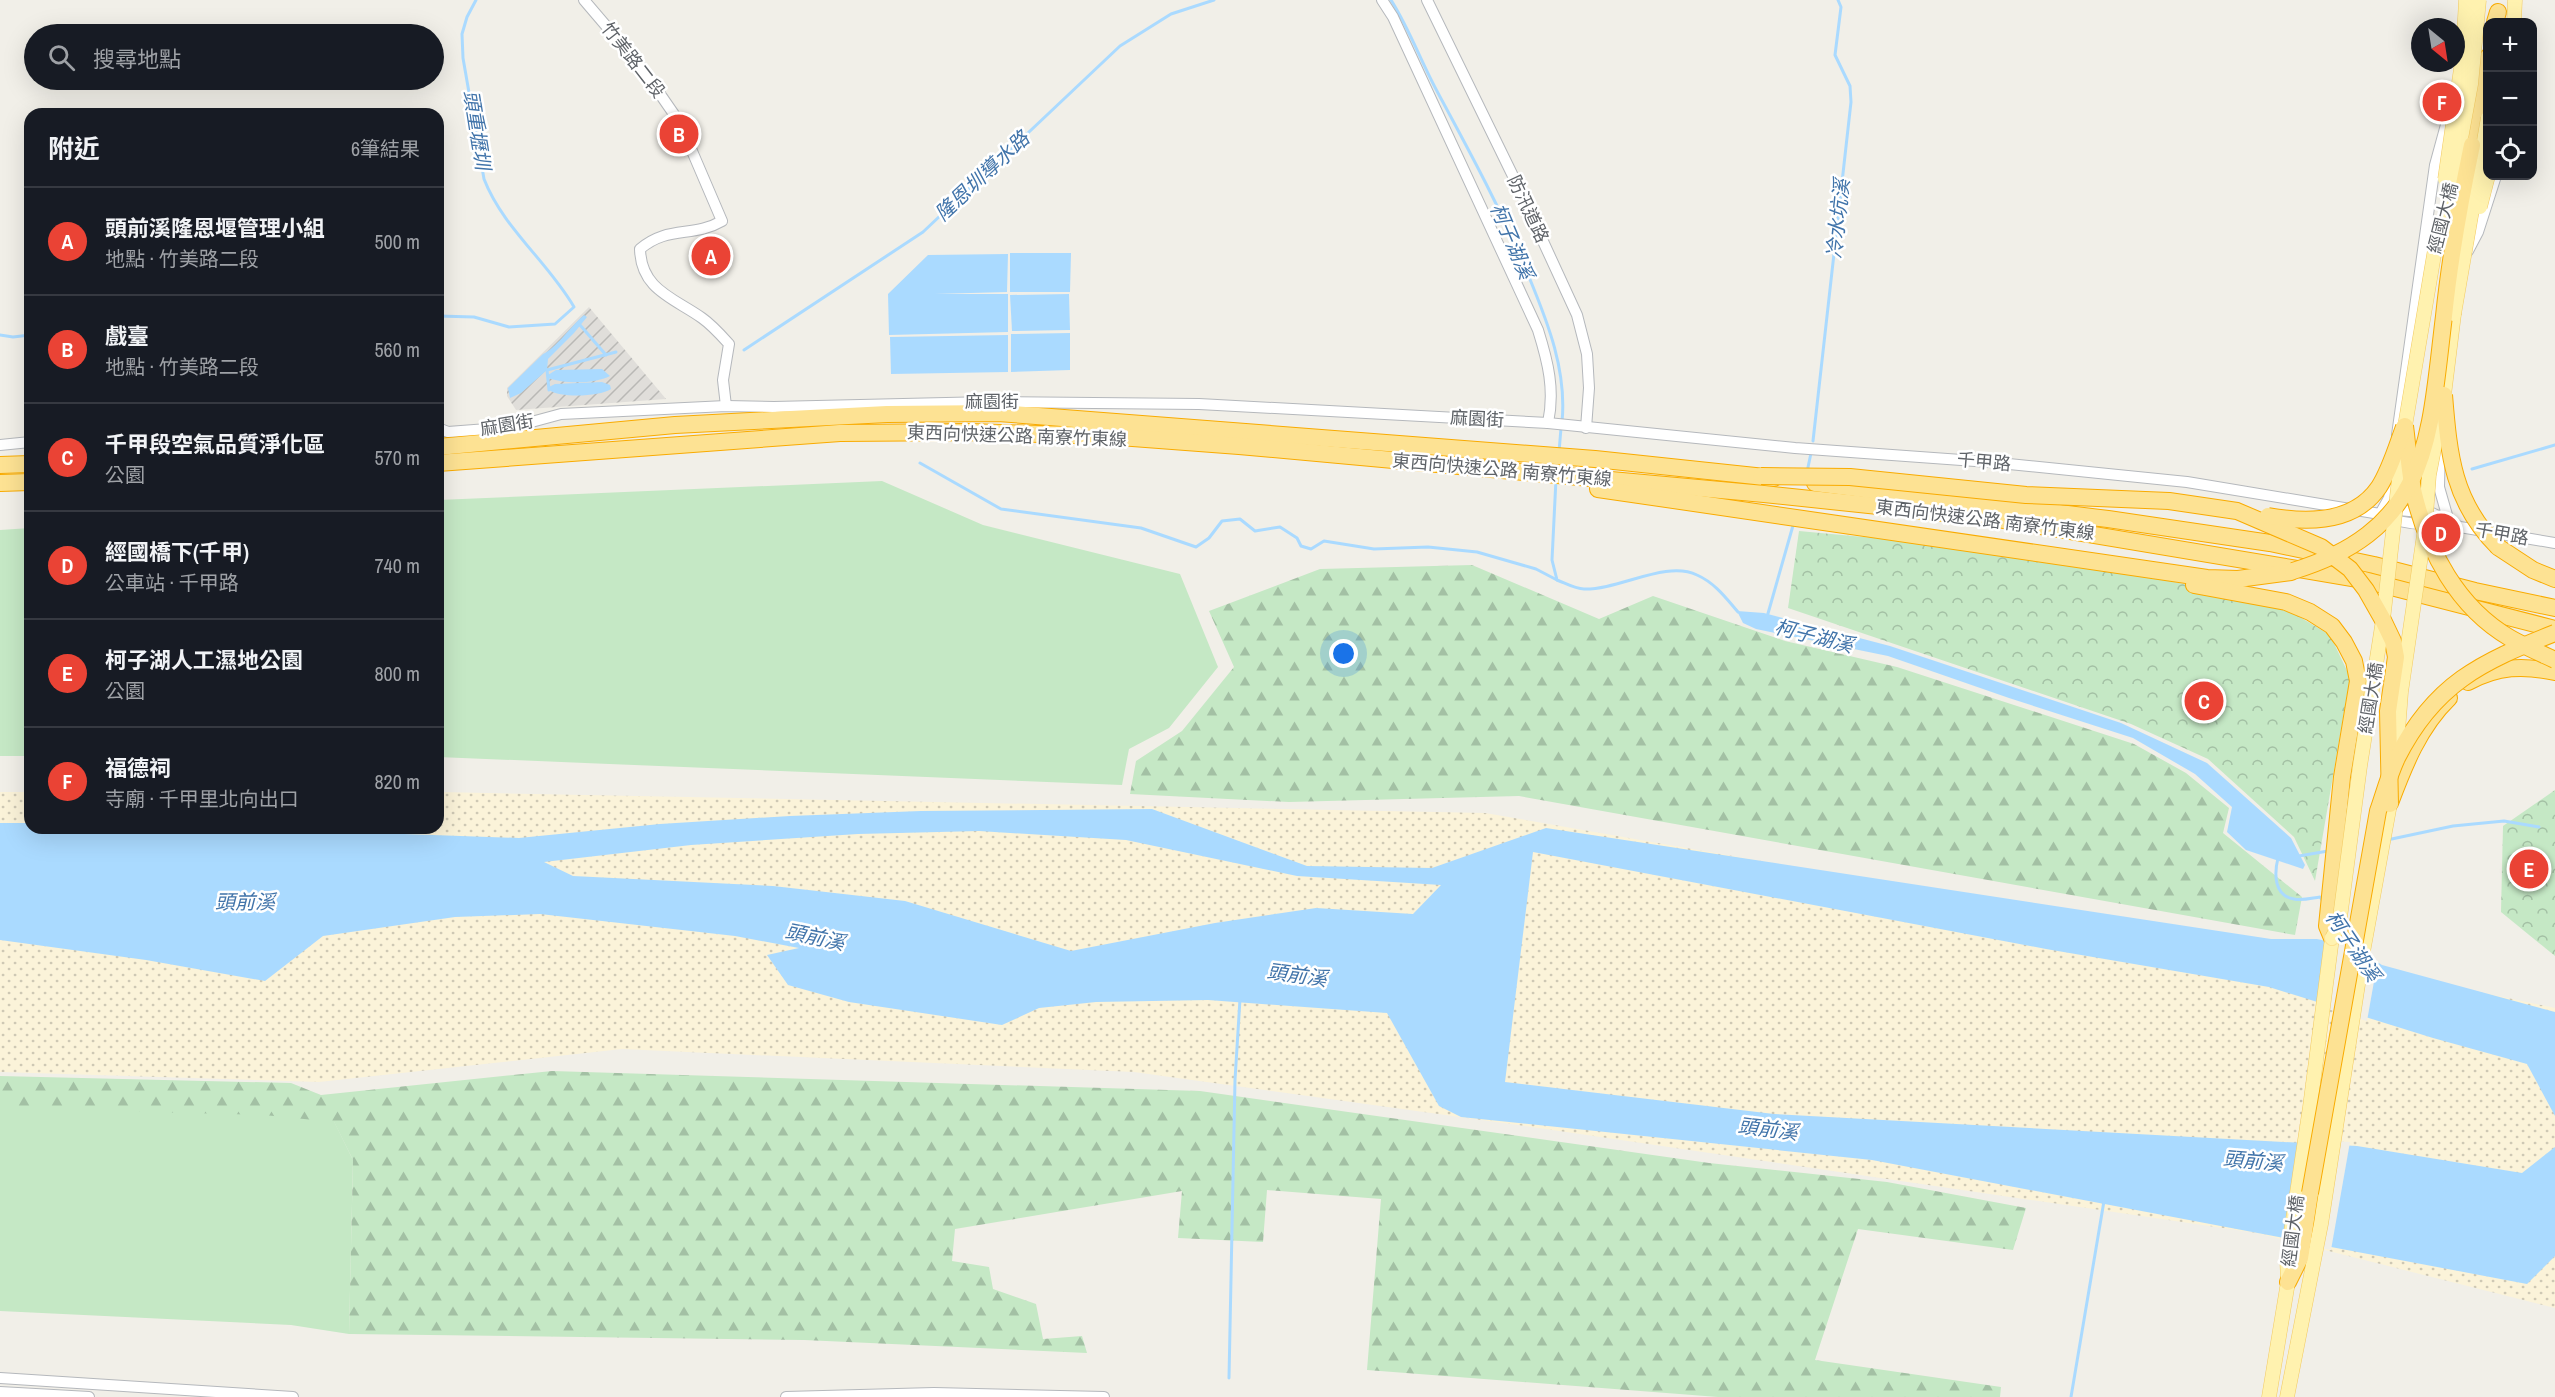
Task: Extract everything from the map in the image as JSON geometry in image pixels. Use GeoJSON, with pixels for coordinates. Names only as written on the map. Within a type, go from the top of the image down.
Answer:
{"type":"FeatureCollection","features":[{"type":"Feature","properties":{"kind":"highway"},"geometry":{"type":"LineString","coordinates":[[1467,467],[1559,484],[2207,578],[2267,576],[2318,564],[2342,553],[2365,538],[2389,516],[2409,488],[2430,429],[2457,214],[2485,72]]}},
{"type":"Feature","properties":{"kind":"highway"},"geometry":{"type":"LineString","coordinates":[[2444,395],[2450,459],[2458,488],[2469,511],[2484,533],[2498,547],[2533,570],[2555,579]]}},
{"type":"Feature","properties":{"kind":"highway","name":"東西向快速公路 南寮竹東線"},"geometry":{"type":"LineString","coordinates":[[444,446],[675,425],[887,414],[998,413],[1595,459],[1761,476],[1992,511],[2364,580],[2555,631]]}},
{"type":"Feature","properties":{"kind":"highway"},"geometry":{"type":"LineString","coordinates":[[1761,476],[1850,477],[2026,495],[2169,501],[2295,521],[2320,520],[2341,515],[2362,503],[2379,488],[2405,426]]}},
{"type":"Feature","properties":{"kind":"highway"},"geometry":{"type":"LineString","coordinates":[[2405,426],[2414,493],[2432,552],[2456,590],[2479,614],[2508,637],[2555,660]]}},
{"type":"Feature","properties":{"kind":"highway","name":"東西向快速公路 南寮竹東線"},"geometry":{"type":"LineString","coordinates":[[444,463],[840,433],[971,432],[1106,436],[1992,511],[2270,543],[2555,608]]}},
{"type":"Feature","properties":{"kind":"highway"},"geometry":{"type":"LineString","coordinates":[[0,465],[24,464]]}},
{"type":"Feature","properties":{"kind":"highway"},"geometry":{"type":"LineString","coordinates":[[0,483],[24,482]]}},
{"type":"Feature","properties":{"kind":"highway"},"geometry":{"type":"LineString","coordinates":[[2237,511],[2329,552],[2350,569],[2383,620],[2396,657],[2388,711],[2390,804]]}},
{"type":"Feature","properties":{"kind":"highway"},"geometry":{"type":"LineString","coordinates":[[2097,562],[2143,575],[2286,602],[2310,612],[2332,626],[2344,642],[2354,662],[2358,681],[2342,777],[2327,926],[2332,938]]}},
{"type":"Feature","properties":{"kind":"highway"},"geometry":{"type":"LineString","coordinates":[[2288,1282],[2300,1258],[2378,811],[2396,759],[2423,714],[2461,677],[2512,650],[2555,631]]}},
{"type":"Feature","properties":{"kind":"highway"},"geometry":{"type":"LineString","coordinates":[[2390,804],[2414,746],[2443,704],[2464,684],[2483,674],[2506,667],[2526,666],[2555,672]]}},
{"type":"Feature","properties":{"kind":"main road"},"geometry":{"type":"LineString","coordinates":[[2435,249],[2463,55],[2464,0]]}},
{"type":"Feature","properties":{"kind":"main road","name":"經國大橋"},"geometry":{"type":"LineString","coordinates":[[2269,1397],[2288,1282],[2288,1259],[2332,938],[2339,925],[2383,620],[2405,426],[2435,249],[2448,209],[2472,84],[2479,0]]}},
{"type":"Feature","properties":{"kind":"main road"},"geometry":{"type":"LineString","coordinates":[[2515,0],[2516,18]]}},
{"type":"Feature","properties":{"kind":"main road","name":"經國大橋"},"geometry":{"type":"LineString","coordinates":[[2287,1397],[2321,1224],[2363,952],[2390,804],[2401,692],[2425,528],[2429,475],[2444,395],[2454,314],[2486,126]]}},
{"type":"Feature","properties":{"kind":"main road"},"geometry":{"type":"LineString","coordinates":[[2454,314],[2467,271],[2487,180]]}},
{"type":"Feature","properties":{"kind":"street","name":"竹美路二段"},"geometry":{"type":"LineString","coordinates":[[584,0],[642,68],[680,123],[723,221],[707,230],[667,234],[650,240],[640,249],[640,256],[646,276],[662,293],[701,317],[729,344],[723,380],[726,406]]}},
{"type":"Feature","properties":{"kind":"street"},"geometry":{"type":"LineString","coordinates":[[1382,0],[1393,17],[1538,330],[1549,367],[1552,402],[1548,423]]}},
{"type":"Feature","properties":{"kind":"street","name":"防汛道路"},"geometry":{"type":"LineString","coordinates":[[1426,0],[1512,174],[1577,315],[1587,354],[1589,388],[1586,428]]}},
{"type":"Feature","properties":{"kind":"street"},"geometry":{"type":"LineString","coordinates":[[2380,514],[2389,498],[2395,463],[2434,165],[2453,94],[2463,25],[2464,0]]}},
{"type":"Feature","properties":{"kind":"street"},"geometry":{"type":"LineString","coordinates":[[2434,176],[2452,149],[2470,36],[2472,0]]}},
{"type":"Feature","properties":{"kind":"street"},"geometry":{"type":"LineString","coordinates":[[2517,18],[2521,0]]}},
{"type":"Feature","properties":{"kind":"street"},"geometry":{"type":"LineString","coordinates":[[2488,180],[2490,196]]}},
{"type":"Feature","properties":{"kind":"street"},"geometry":{"type":"LineString","coordinates":[[2449,522],[2439,487],[2443,357],[2455,275],[2478,232],[2495,180]]}},
{"type":"Feature","properties":{"kind":"street"},"geometry":{"type":"LineString","coordinates":[[2432,190],[2490,196]]}},
{"type":"Feature","properties":{"kind":"street"},"geometry":{"type":"LineString","coordinates":[[2428,221],[2455,234],[2478,232]]}},
{"type":"Feature","properties":{"kind":"street","name":"麻園街"},"geometry":{"type":"LineString","coordinates":[[444,430],[513,428],[561,414],[726,406],[989,402],[1199,404],[1548,423],[1586,428]]}},
{"type":"Feature","properties":{"kind":"street","name":"千甲路"},"geometry":{"type":"LineString","coordinates":[[1586,428],[1795,448],[1989,462],[2187,482],[2380,514],[2396,522],[2431,525],[2449,522],[2555,543]]}},
{"type":"Feature","properties":{"kind":"street"},"geometry":{"type":"LineString","coordinates":[[0,445],[24,443]]}},
{"type":"Feature","properties":{"kind":"street"},"geometry":{"type":"LineString","coordinates":[[2395,463],[2406,455],[2429,456],[2439,465]]}},
{"type":"Feature","properties":{"kind":"street"},"geometry":{"type":"LineString","coordinates":[[2395,463],[2405,472],[2427,471],[2439,465]]}},
{"type":"Feature","properties":{"kind":"street"},"geometry":{"type":"LineString","coordinates":[[0,1378],[66,1396],[89,1397]]}},
{"type":"Feature","properties":{"kind":"street"},"geometry":{"type":"LineString","coordinates":[[64,1383],[66,1396]]}},
{"type":"Feature","properties":{"kind":"street"},"geometry":{"type":"LineString","coordinates":[[0,1392],[46,1391],[64,1383],[293,1397]]}},
{"type":"Feature","properties":{"kind":"street"},"geometry":{"type":"LineString","coordinates":[[786,1397],[934,1392],[1104,1397]]}},
{"type":"Feature","properties":{"kind":"shaded area"},"geometry":{"type":"Polygon","coordinates":[[[589,307],[666,399],[516,410],[507,396],[507,388],[589,307]]]}},
{"type":"Feature","properties":{"kind":"green space"},"geometry":{"type":"Polygon","coordinates":[[[882,481],[983,525],[1180,574],[1218,667],[1169,728],[1129,749],[1122,785],[444,757],[444,500],[882,481]]]}},
{"type":"Feature","properties":{"kind":"green space"},"geometry":{"type":"Polygon","coordinates":[[[24,528],[24,756],[0,756],[0,530],[24,528]]]}},
{"type":"Feature","properties":{"kind":"green space"},"geometry":{"type":"Polygon","coordinates":[[[1799,531],[1907,541],[2094,565],[2278,604],[2330,635],[2350,677],[2315,881],[2294,837],[2208,759],[2131,724],[1788,608],[1799,531]]]}},
{"type":"Feature","properties":{"kind":"green space"},"geometry":{"type":"Polygon","coordinates":[[[1472,565],[1599,619],[1653,596],[1785,641],[1897,667],[2134,744],[2186,773],[2229,808],[2223,833],[2302,897],[2295,935],[1519,796],[1289,802],[1130,794],[1136,761],[1182,731],[1234,667],[1209,611],[1320,569],[1472,565]]]}},
{"type":"Feature","properties":{"kind":"green space"},"geometry":{"type":"Polygon","coordinates":[[[2555,790],[2555,956],[2501,912],[2503,826],[2555,790]]]}},
{"type":"Feature","properties":{"kind":"green space"},"geometry":{"type":"Polygon","coordinates":[[[552,1071],[1200,1091],[1709,1163],[1887,1182],[2026,1208],[2013,1250],[1858,1229],[1815,1360],[2001,1387],[2000,1397],[1718,1397],[1367,1370],[1381,1199],[1267,1190],[1263,1242],[1178,1238],[1182,1191],[955,1229],[952,1261],[989,1267],[993,1289],[1036,1304],[1043,1339],[1082,1336],[1087,1353],[804,1340],[349,1334],[353,1160],[334,1122],[264,1115],[0,1108],[0,1076],[291,1083],[321,1095],[552,1071]]]}},
{"type":"Feature","properties":{"kind":"green space"},"geometry":{"type":"Polygon","coordinates":[[[0,1087],[321,1095],[353,1160],[349,1334],[291,1325],[0,1311],[0,1087]]]}},
{"type":"Feature","properties":{"kind":"sand"},"geometry":{"type":"Polygon","coordinates":[[[0,792],[24,792],[24,834],[444,834],[444,792],[1485,813],[2308,956],[2555,1008],[2555,1308],[2257,1233],[1525,1126],[1134,1072],[622,1049],[319,1082],[0,1072],[0,792]]]}},
{"type":"Feature","properties":{"kind":"water"},"geometry":{"type":"Polygon","coordinates":[[[1010,253],[1071,253],[1070,292],[1010,292],[1010,253]]]}},
{"type":"Feature","properties":{"kind":"water"},"geometry":{"type":"Polygon","coordinates":[[[1008,254],[1007,292],[935,294],[1008,294],[1008,332],[889,335],[888,294],[928,255],[1008,254]]]}},
{"type":"Feature","properties":{"kind":"water"},"geometry":{"type":"Polygon","coordinates":[[[1069,294],[1070,330],[1012,331],[1010,295],[1069,294]]]}},
{"type":"Feature","properties":{"kind":"water"},"geometry":{"type":"Polygon","coordinates":[[[584,315],[587,317],[574,333],[548,359],[547,370],[521,393],[510,398],[508,388],[584,315]]]}},
{"type":"Feature","properties":{"kind":"water"},"geometry":{"type":"Polygon","coordinates":[[[1070,333],[1070,370],[1011,372],[1011,334],[1070,333]]]}},
{"type":"Feature","properties":{"kind":"water"},"geometry":{"type":"Polygon","coordinates":[[[1008,335],[1008,372],[891,374],[890,337],[1008,335]]]}},
{"type":"Feature","properties":{"kind":"water"},"geometry":{"type":"Polygon","coordinates":[[[602,369],[610,376],[596,381],[562,381],[548,378],[548,375],[556,370],[602,369]]]}},
{"type":"Feature","properties":{"kind":"water"},"geometry":{"type":"Polygon","coordinates":[[[602,382],[610,385],[611,389],[598,394],[580,395],[554,393],[549,390],[549,387],[555,384],[602,382]]]}},
{"type":"Feature","properties":{"kind":"water"},"geometry":{"type":"Polygon","coordinates":[[[1737,611],[1764,613],[1890,646],[2121,723],[2207,763],[2291,838],[2305,865],[2303,869],[2246,850],[2227,832],[2232,807],[2195,774],[2133,738],[1888,656],[1756,629],[1743,623],[1737,611]]]}},
{"type":"Feature","properties":{"kind":"water","name":"頭前溪"},"geometry":{"type":"Polygon","coordinates":[[[1152,809],[1307,866],[1432,868],[1546,828],[2271,939],[2317,939],[2354,947],[2382,965],[2555,1012],[2555,1116],[2527,1064],[2433,1038],[2269,987],[2046,949],[1533,852],[1505,1082],[1774,1114],[2357,1146],[2522,1173],[2555,1147],[2555,1256],[2527,1284],[1872,1160],[1461,1117],[1439,1106],[1387,1013],[1208,1000],[1096,1002],[1039,1008],[1002,1025],[849,1002],[788,985],[767,955],[799,948],[735,936],[540,914],[455,917],[323,936],[265,981],[146,960],[0,940],[0,823],[24,823],[24,834],[404,834],[519,838],[660,824],[921,811],[1152,809]],[[979,831],[858,834],[691,845],[544,862],[573,876],[773,886],[905,901],[1071,951],[1215,923],[1316,908],[1413,914],[1441,885],[1297,876],[1126,840],[979,831]]]}},
{"type":"Feature","properties":{"kind":"pier"},"geometry":{"type":"Polygon","coordinates":[[[2328,938],[2355,944],[2378,959],[2367,1021],[2318,1006],[2328,938]]]}},
{"type":"Feature","properties":{"kind":"pier"},"geometry":{"type":"Polygon","coordinates":[[[2299,1139],[2350,1142],[2331,1250],[2286,1241],[2299,1139]]]}},
{"type":"Feature","properties":{"kind":"waterway","name":"頭重壢圳"},"geometry":{"type":"LineString","coordinates":[[444,316],[474,317],[509,327],[555,324],[574,307],[552,275],[502,213],[484,179],[463,58],[462,34],[467,17],[476,0]]}},
{"type":"Feature","properties":{"kind":"waterway","name":"隆恩圳導水路"},"geometry":{"type":"LineString","coordinates":[[744,350],[923,232],[1120,46],[1171,14],[1214,0]]}},
{"type":"Feature","properties":{"kind":"waterway","name":"柯子湖溪"},"geometry":{"type":"LineString","coordinates":[[1391,0],[1497,207],[1536,294],[1559,366],[1562,384],[1562,422]]}},
{"type":"Feature","properties":{"kind":"waterway","name":"冷水坑溪"},"geometry":{"type":"LineString","coordinates":[[1813,441],[1851,102],[1850,86],[1835,55],[1841,7],[1838,0]]}},
{"type":"Feature","properties":{"kind":"waterway"},"geometry":{"type":"LineString","coordinates":[[580,325],[606,355]]}},
{"type":"Feature","properties":{"kind":"waterway"},"geometry":{"type":"LineString","coordinates":[[0,335],[24,336]]}},
{"type":"Feature","properties":{"kind":"waterway"},"geometry":{"type":"LineString","coordinates":[[549,390],[547,370],[616,352]]}},
{"type":"Feature","properties":{"kind":"waterway","name":"柯子湖溪"},"geometry":{"type":"LineString","coordinates":[[1559,452],[1561,428]]}},
{"type":"Feature","properties":{"kind":"waterway"},"geometry":{"type":"LineString","coordinates":[[2472,469],[2555,445]]}},
{"type":"Feature","properties":{"kind":"waterway","name":"冷水坑溪"},"geometry":{"type":"LineString","coordinates":[[1807,472],[1811,453]]}},
{"type":"Feature","properties":{"kind":"waterway"},"geometry":{"type":"LineString","coordinates":[[920,463],[1001,509],[1141,528],[1196,547],[1209,538],[1222,521],[1240,519],[1255,531],[1280,527],[1297,538],[1301,546],[1311,549],[1324,541],[1374,549],[1428,547],[1477,552],[1536,569],[1557,580]]}},
{"type":"Feature","properties":{"kind":"waterway","name":"柯子湖溪"},"geometry":{"type":"LineString","coordinates":[[1556,479],[1552,560],[1557,580],[1584,589],[1612,585],[1657,573],[1685,571],[1709,582],[1738,612]]}},
{"type":"Feature","properties":{"kind":"waterway","name":"冷水坑溪"},"geometry":{"type":"LineString","coordinates":[[1767,617],[1794,522]]}},
{"type":"Feature","properties":{"kind":"waterway"},"geometry":{"type":"LineString","coordinates":[[2387,840],[2453,826],[2504,821],[2539,827]]}},
{"type":"Feature","properties":{"kind":"waterway"},"geometry":{"type":"LineString","coordinates":[[2299,856],[2328,851]]}},
{"type":"Feature","properties":{"kind":"waterway","name":"柯子湖溪"},"geometry":{"type":"LineString","coordinates":[[2278,858],[2276,877],[2282,894],[2297,900],[2320,897],[2322,900]]}},
{"type":"Feature","properties":{"kind":"waterway","name":"柯子湖溪"},"geometry":{"type":"LineString","coordinates":[[2341,928],[2349,940]]}},
{"type":"Feature","properties":{"kind":"waterway"},"geometry":{"type":"LineString","coordinates":[[1229,1378],[1235,1080],[1240,999]]}},
{"type":"Feature","properties":{"kind":"waterway"},"geometry":{"type":"LineString","coordinates":[[2071,1397],[2104,1201]]}},
{"type":"Feature","properties":{"kind":"place","name":"福德祠"},"geometry":{"type":"Point","coordinates":[2442,102]}},
{"type":"Feature","properties":{"kind":"place","name":"戲臺"},"geometry":{"type":"Point","coordinates":[679,134]}},
{"type":"Feature","properties":{"kind":"place","name":"頭前溪隆恩堰管理小組"},"geometry":{"type":"Point","coordinates":[711,256]}},
{"type":"Feature","properties":{"kind":"place","name":"經國橋下(千甲)"},"geometry":{"type":"Point","coordinates":[2441,533]}},
{"type":"Feature","properties":{"kind":"place","name":"千甲段空氣品質淨化區"},"geometry":{"type":"Point","coordinates":[2204,701]}},
{"type":"Feature","properties":{"kind":"place","name":"柯子湖人工濕地公園"},"geometry":{"type":"Point","coordinates":[2529,869]}}]}
